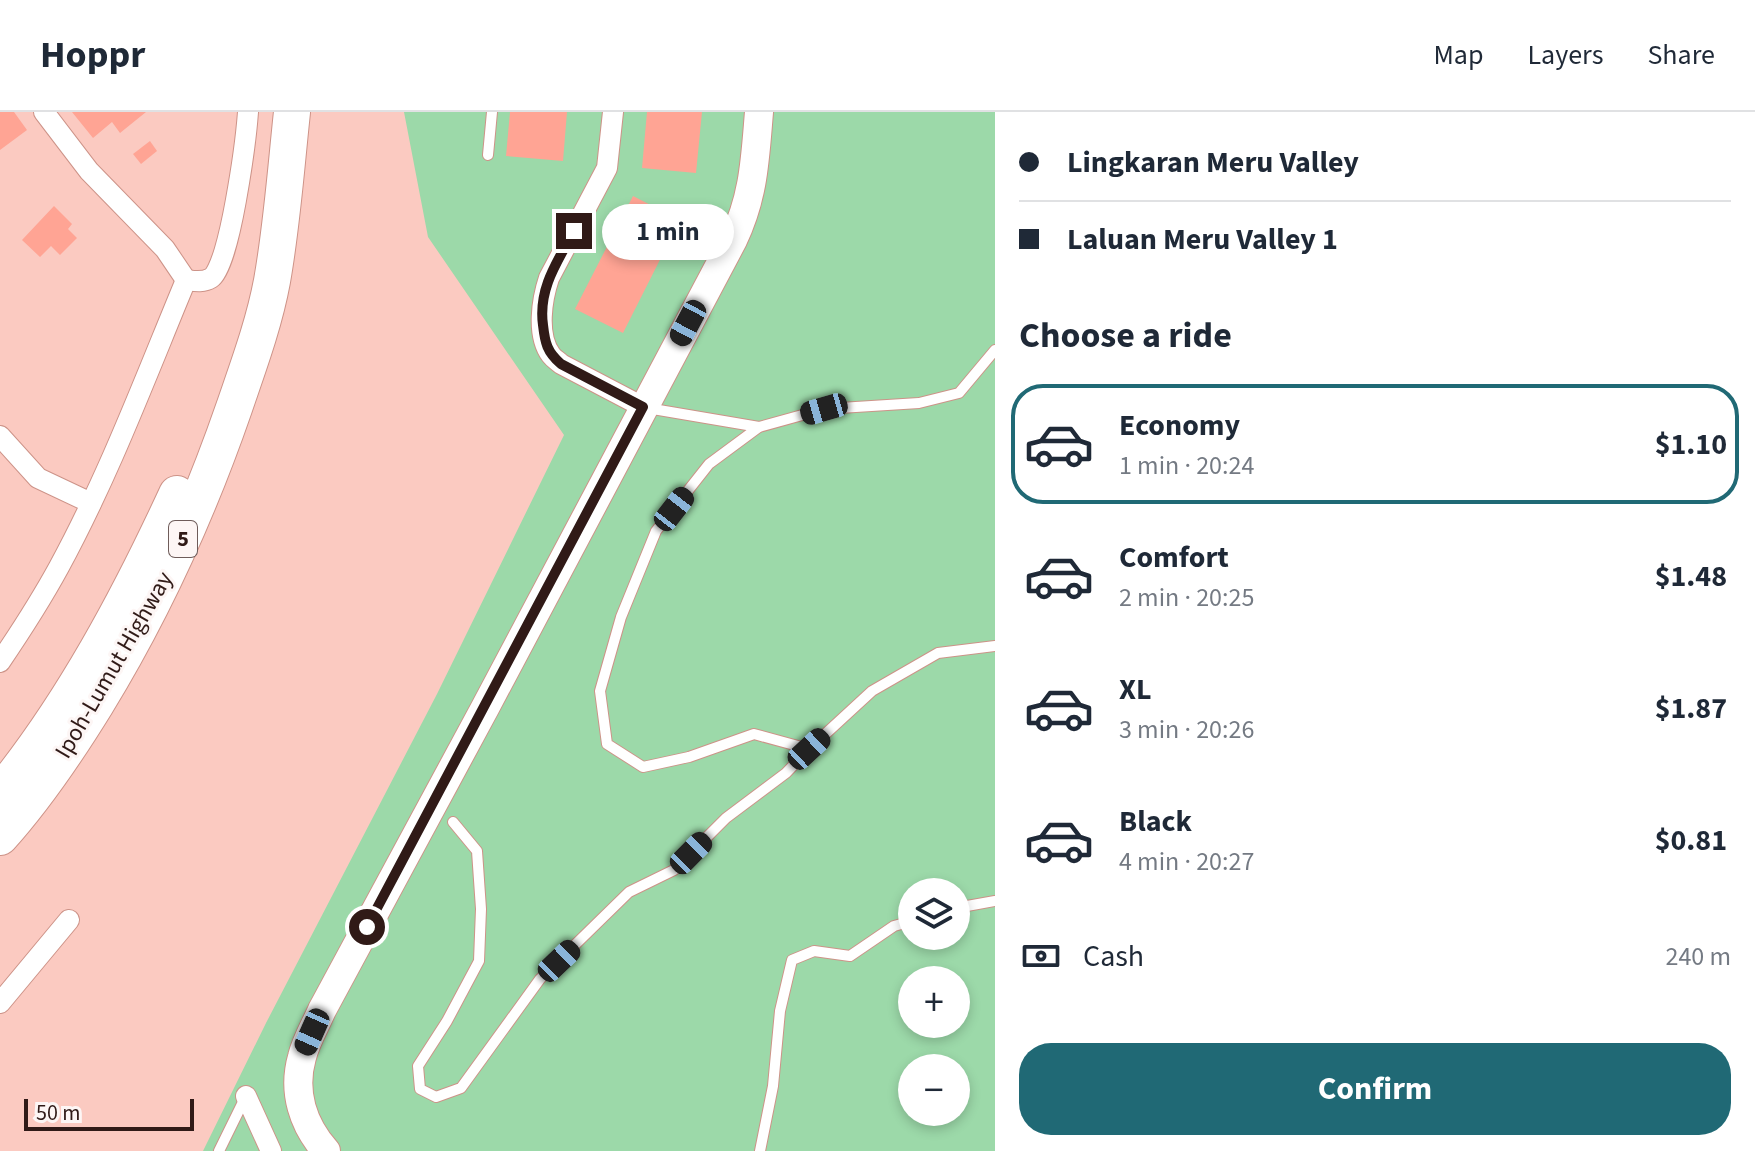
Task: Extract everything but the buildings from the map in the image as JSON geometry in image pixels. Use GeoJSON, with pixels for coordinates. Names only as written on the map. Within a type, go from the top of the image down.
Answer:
{"type":"FeatureCollection","features":[{"type":"Feature","properties":{"kind":"highway","name":"Ipoh-Lumut Highway"},"geometry":{"type":"LineString","coordinates":[[0,837],[44,785],[145,619],[172,564],[225,436],[254,350],[272,282],[292,112]]}},
{"type":"Feature","properties":{"kind":"highway","name":"Ipoh-Lumut Highway"},"geometry":{"type":"LineString","coordinates":[[0,793],[20,768],[88,663],[155,540],[207,428],[238,345],[283,204]]}},
{"type":"Feature","properties":{"kind":"street"},"geometry":{"type":"LineString","coordinates":[[44,112],[89,171],[165,249],[186,280]]}},
{"type":"Feature","properties":{"kind":"street"},"geometry":{"type":"LineString","coordinates":[[186,280],[207,280],[214,276],[219,267],[230,234],[248,112]]}},
{"type":"Feature","properties":{"kind":"street"},"geometry":{"type":"LineString","coordinates":[[613,112],[607,168],[549,278],[541,312],[545,340],[551,355],[561,364],[643,407]]}},
{"type":"Feature","properties":{"kind":"street"},"geometry":{"type":"LineString","coordinates":[[326,1151],[305,1123],[301,1107],[299,1069],[303,1054],[322,1010],[743,219],[753,179],[759,112]]}},
{"type":"Feature","properties":{"kind":"street"},"geometry":{"type":"LineString","coordinates":[[0,662],[29,619],[91,503],[186,280]]}},
{"type":"Feature","properties":{"kind":"street"},"geometry":{"type":"LineString","coordinates":[[0,436],[38,478],[91,503]]}},
{"type":"Feature","properties":{"kind":"street"},"geometry":{"type":"LineString","coordinates":[[0,1003],[69,920]]}},
{"type":"Feature","properties":{"kind":"street"},"geometry":{"type":"LineString","coordinates":[[246,1096],[271,1151]]}},
{"type":"Feature","properties":{"kind":"lane"},"geometry":{"type":"LineString","coordinates":[[488,155],[492,112]]}},
{"type":"Feature","properties":{"kind":"lane"},"geometry":{"type":"LineString","coordinates":[[809,749],[754,734],[689,757],[643,767],[607,744],[600,691],[621,617],[656,531],[709,464],[759,427],[824,409],[919,403],[959,393],[995,350]]}},
{"type":"Feature","properties":{"kind":"lane"},"geometry":{"type":"LineString","coordinates":[[643,407],[759,427]]}},
{"type":"Feature","properties":{"kind":"lane"},"geometry":{"type":"LineString","coordinates":[[453,822],[477,851],[481,909],[479,961],[447,1021],[418,1066],[420,1089],[436,1097],[461,1088],[540,979],[629,892],[674,870],[726,818],[786,773],[872,691],[938,653],[995,646]]}},
{"type":"Feature","properties":{"kind":"lane"},"geometry":{"type":"LineString","coordinates":[[970,905],[995,901]]}},
{"type":"Feature","properties":{"kind":"lane"},"geometry":{"type":"LineString","coordinates":[[760,1151],[773,1086],[780,1011],[792,960],[814,951],[850,956],[898,925]]}},
{"type":"Feature","properties":{"kind":"lane"},"geometry":{"type":"LineString","coordinates":[[219,1151],[246,1096]]}},
{"type":"Feature","properties":{"kind":"green space"},"geometry":{"type":"Polygon","coordinates":[[[404,112],[995,112],[995,1151],[203,1151],[437,694],[564,435],[428,237],[404,112]]]}},
{"type":"Feature","properties":{"kind":"route"},"geometry":{"type":"LineString","coordinates":[[367,927],[643,407],[561,364],[551,355],[545,340],[541,312],[543,294],[574,231]]}}]}
